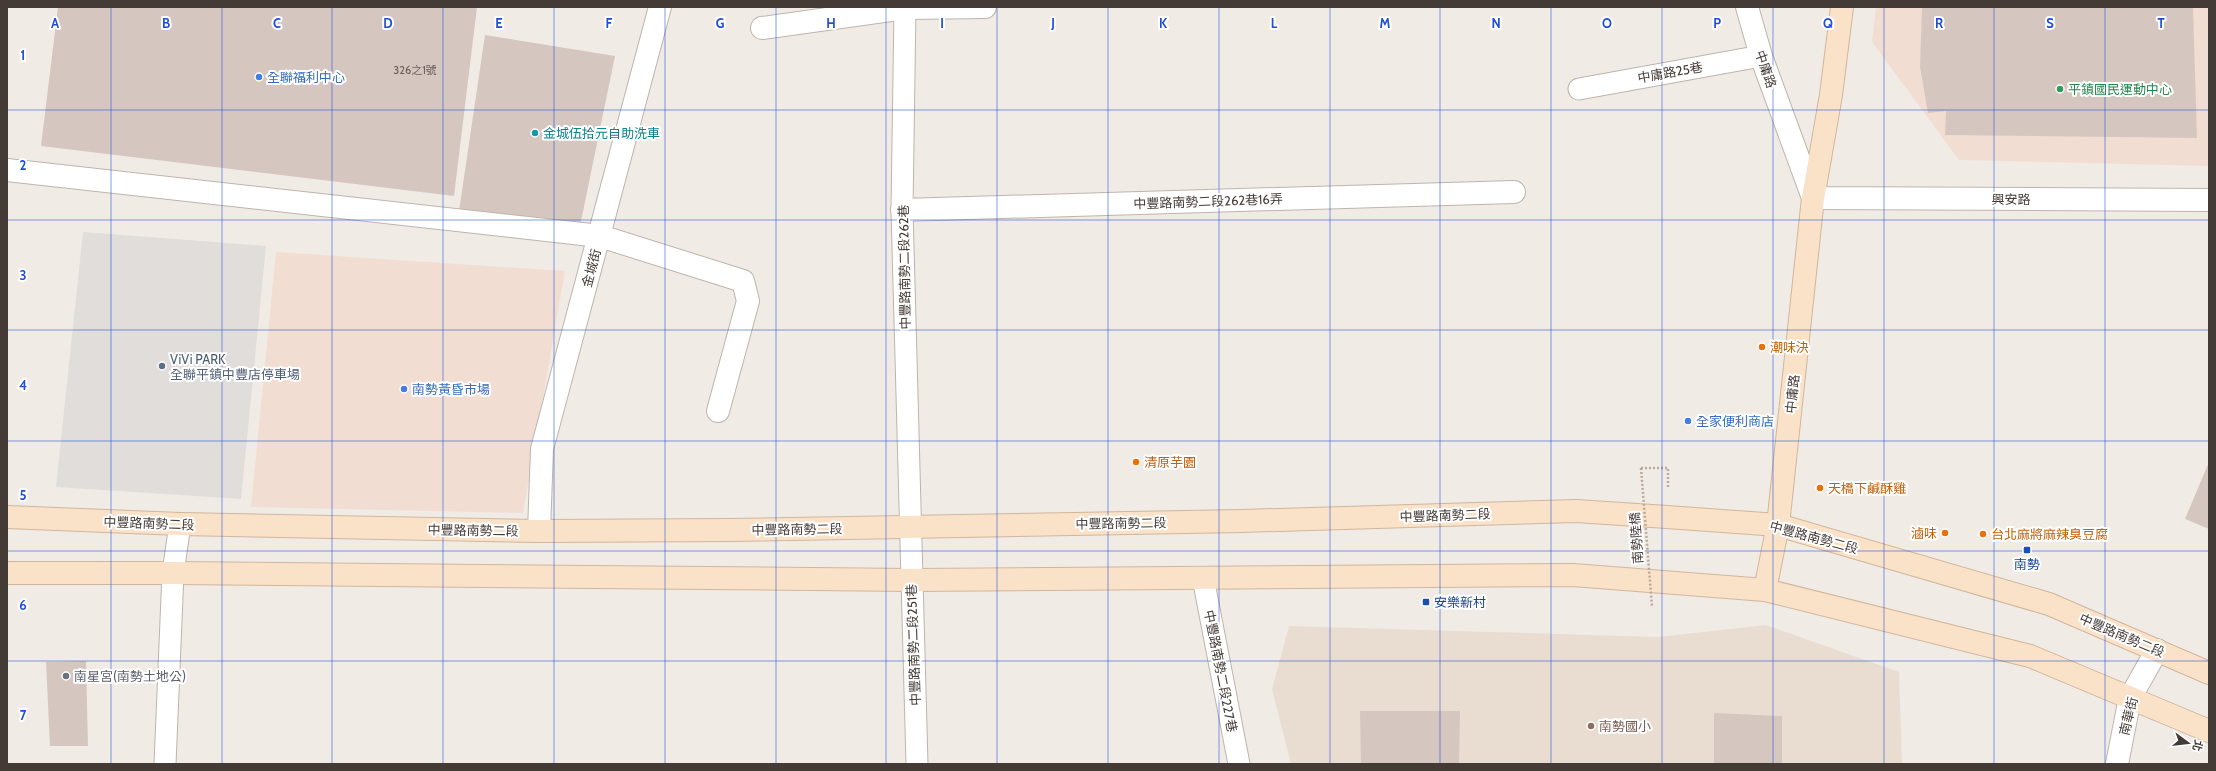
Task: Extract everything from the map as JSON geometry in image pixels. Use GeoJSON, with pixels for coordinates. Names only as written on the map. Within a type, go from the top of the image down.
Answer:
{"type":"FeatureCollection","features":[{"type":"Feature","properties":{"kind":"main road","name":"中庸路"},"geometry":{"type":"LineString","coordinates":[[1765,590],[1778,525],[1813,198],[1831,96],[1842,7]]}},
{"type":"Feature","properties":{"kind":"main road","name":"中豐路南勢二段"},"geometry":{"type":"LineString","coordinates":[[7,517],[180,524],[539,531],[730,530],[1242,521],[1576,510],[1778,525],[2049,604],[2209,673]]}},
{"type":"Feature","properties":{"kind":"main road"},"geometry":{"type":"LineString","coordinates":[[7,573],[173,573],[912,580],[1573,575],[1765,590],[2030,656],[2209,731]]}},
{"type":"Feature","properties":{"kind":"street","name":"金城街"},"geometry":{"type":"LineString","coordinates":[[539,531],[542,449],[660,7]]}},
{"type":"Feature","properties":{"kind":"street"},"geometry":{"type":"LineString","coordinates":[[762,28],[904,8],[984,7]]}},
{"type":"Feature","properties":{"kind":"street","name":"中庸路"},"geometry":{"type":"LineString","coordinates":[[1747,7],[1761,56],[1813,198]]}},
{"type":"Feature","properties":{"kind":"street"},"geometry":{"type":"LineString","coordinates":[[7,170],[600,236],[743,281],[748,301],[718,411]]}},
{"type":"Feature","properties":{"kind":"street","name":"中豐路南勢二段262巷16弄"},"geometry":{"type":"LineString","coordinates":[[902,210],[1514,192]]}},
{"type":"Feature","properties":{"kind":"street","name":"興安路"},"geometry":{"type":"LineString","coordinates":[[1813,198],[2209,200]]}},
{"type":"Feature","properties":{"kind":"street","name":"南華街"},"geometry":{"type":"LineString","coordinates":[[2117,764],[2130,698],[2157,650]]}},
{"type":"Feature","properties":{"kind":"lane","name":"中豐路南勢二段262巷"},"geometry":{"type":"LineString","coordinates":[[904,8],[902,210],[910,526]]}},
{"type":"Feature","properties":{"kind":"lane","name":"中庸路25巷"},"geometry":{"type":"LineString","coordinates":[[1579,89],[1761,56]]}},
{"type":"Feature","properties":{"kind":"lane"},"geometry":{"type":"LineString","coordinates":[[165,764],[173,573],[180,524]]}},
{"type":"Feature","properties":{"kind":"lane","name":"中豐路南勢二段251巷"},"geometry":{"type":"LineString","coordinates":[[910,526],[916,764]]}},
{"type":"Feature","properties":{"kind":"lane","name":"中豐路南勢二段227巷"},"geometry":{"type":"LineString","coordinates":[[1203,578],[1239,764]]}},
{"type":"Feature","properties":{"kind":"path","name":"南勢陸橋"},"geometry":{"type":"LineString","coordinates":[[1652,607],[1641,468],[1668,468]]}},
{"type":"Feature","properties":{"kind":"shaded area","name":"平鎮國民運動中心"},"geometry":{"type":"Polygon","coordinates":[[[1876,7],[2209,7],[2209,166],[1959,160],[1872,42],[1876,7]]]}},
{"type":"Feature","properties":{"kind":"shaded area","name":"ViVi PARK 全聯平鎮中豐店停車場"},"geometry":{"type":"Polygon","coordinates":[[[83,232],[266,246],[241,499],[56,487],[83,232]]]}},
{"type":"Feature","properties":{"kind":"shaded area","name":"南勢黃昏市場"},"geometry":{"type":"Polygon","coordinates":[[[276,252],[565,271],[523,513],[251,507],[276,252]]]}},
{"type":"Feature","properties":{"kind":"shaded area","name":"南勢國小"},"geometry":{"type":"Polygon","coordinates":[[[1766,625],[1899,672],[1902,764],[1291,764],[1272,689],[1289,626],[1658,637],[1766,625]]]}},
{"type":"Feature","properties":{"kind":"building","name":"全聯福利中心"},"geometry":{"type":"Polygon","coordinates":[[[58,7],[477,7],[454,196],[41,146],[58,7]]]}},
{"type":"Feature","properties":{"kind":"building","name":"平鎮國民運動中心"},"geometry":{"type":"Polygon","coordinates":[[[1922,7],[2193,7],[2197,138],[1945,135],[1946,111],[1928,113],[1920,67],[1922,7]]]}},
{"type":"Feature","properties":{"kind":"building","name":"金城伍拾元自助洗車"},"geometry":{"type":"Polygon","coordinates":[[[485,35],[615,56],[580,226],[459,211],[485,35]]]}},
{"type":"Feature","properties":{"kind":"building"},"geometry":{"type":"Polygon","coordinates":[[[2209,462],[2209,529],[2185,519],[2209,462]]]}},
{"type":"Feature","properties":{"kind":"building"},"geometry":{"type":"Polygon","coordinates":[[[86,661],[88,746],[50,746],[46,662],[86,661]]]}},
{"type":"Feature","properties":{"kind":"building"},"geometry":{"type":"Polygon","coordinates":[[[1360,711],[1460,711],[1459,764],[1361,764],[1360,711]]]}},
{"type":"Feature","properties":{"kind":"building"},"geometry":{"type":"Polygon","coordinates":[[[1714,713],[1782,716],[1782,764],[1714,764],[1714,713]]]}},
{"type":"Feature","properties":{"kind":"place","name":"全聯福利中心"},"geometry":{"type":"Point","coordinates":[259,77]}},
{"type":"Feature","properties":{"kind":"place","name":"平鎮國民運動中心"},"geometry":{"type":"Point","coordinates":[2060,89]}},
{"type":"Feature","properties":{"kind":"place","name":"金城伍拾元自助洗車"},"geometry":{"type":"Point","coordinates":[535,133]}},
{"type":"Feature","properties":{"kind":"place","name":"潮味決"},"geometry":{"type":"Point","coordinates":[1762,347]}},
{"type":"Feature","properties":{"kind":"place","name":"ViVi PARK 全聯平鎮中豐店停車場"},"geometry":{"type":"Point","coordinates":[162,366]}},
{"type":"Feature","properties":{"kind":"place","name":"南勢黃昏市場"},"geometry":{"type":"Point","coordinates":[404,389]}},
{"type":"Feature","properties":{"kind":"place","name":"全家便利商店"},"geometry":{"type":"Point","coordinates":[1688,421]}},
{"type":"Feature","properties":{"kind":"place","name":"清原芋園"},"geometry":{"type":"Point","coordinates":[1136,462]}},
{"type":"Feature","properties":{"kind":"place","name":"天橋下鹹酥雞"},"geometry":{"type":"Point","coordinates":[1820,488]}},
{"type":"Feature","properties":{"kind":"place","name":"滷味"},"geometry":{"type":"Point","coordinates":[1945,533]}},
{"type":"Feature","properties":{"kind":"place","name":"台北麻將麻辣臭豆腐"},"geometry":{"type":"Point","coordinates":[1983,534]}},
{"type":"Feature","properties":{"kind":"place","name":"南勢"},"geometry":{"type":"Point","coordinates":[2027,550]}},
{"type":"Feature","properties":{"kind":"place","name":"安樂新村"},"geometry":{"type":"Point","coordinates":[1426,602]}},
{"type":"Feature","properties":{"kind":"place","name":"南星宮(南勢土地公)"},"geometry":{"type":"Point","coordinates":[66,676]}},
{"type":"Feature","properties":{"kind":"place","name":"南勢國小"},"geometry":{"type":"Point","coordinates":[1591,726]}}]}
